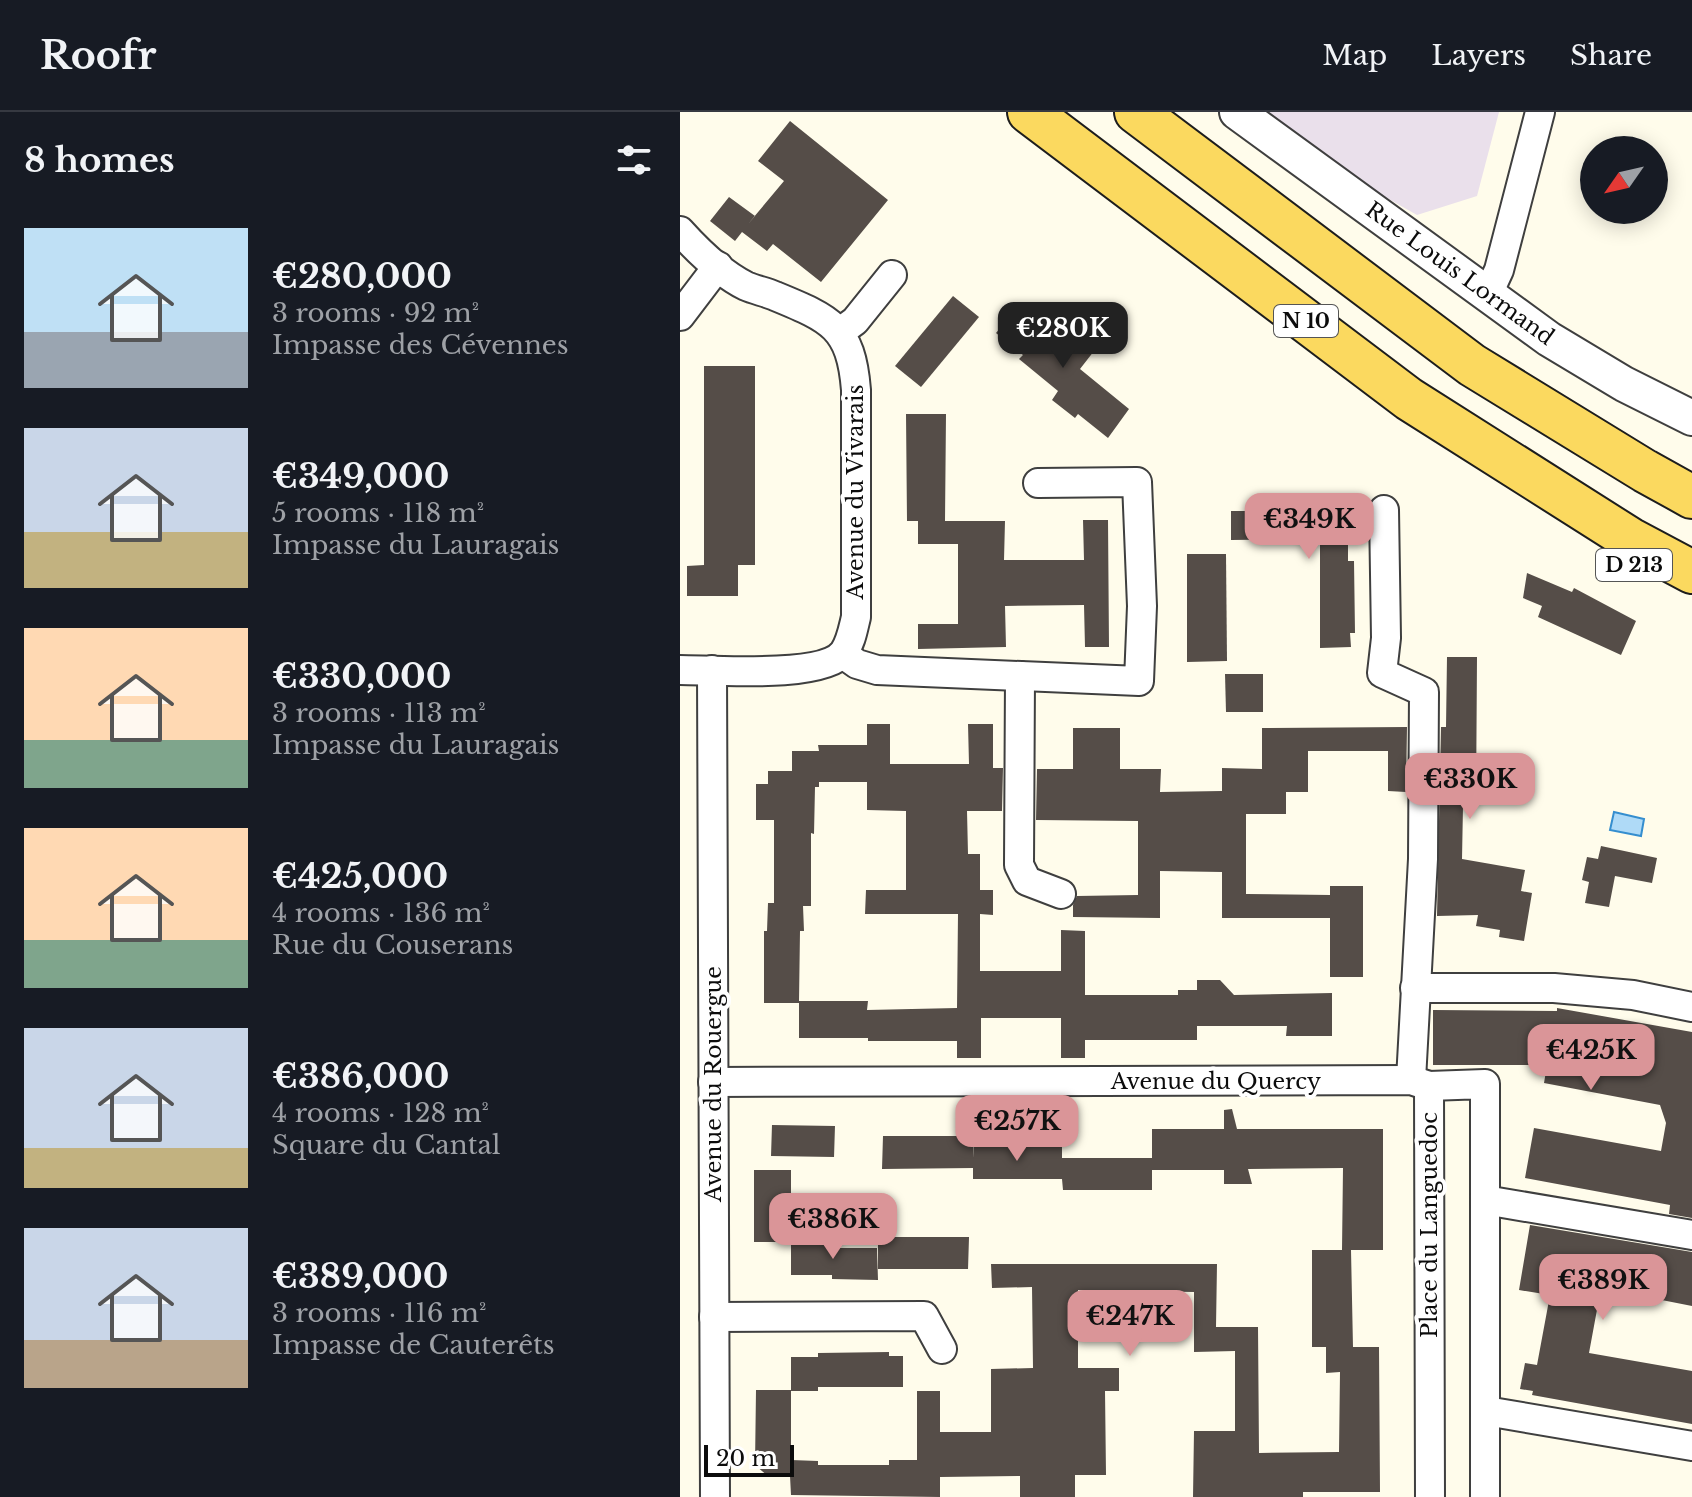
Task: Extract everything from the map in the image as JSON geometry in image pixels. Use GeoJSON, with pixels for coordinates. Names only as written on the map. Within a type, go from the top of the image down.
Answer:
{"type":"FeatureCollection","features":[{"type":"Feature","properties":{"kind":"main road","name":"N 10"},"geometry":{"type":"LineString","coordinates":[[1029,112],[1409,399],[1630,539],[1692,572]]}},
{"type":"Feature","properties":{"kind":"main road"},"geometry":{"type":"LineString","coordinates":[[1136,112],[1472,365],[1692,497]]}},
{"type":"Feature","properties":{"kind":"main road"},"geometry":{"type":"LineString","coordinates":[[1645,471],[1684,469],[1692,473]]}},
{"type":"Feature","properties":{"kind":"main road","name":"D 213"},"geometry":{"type":"LineString","coordinates":[[1593,515],[1618,557],[1692,597]]}},
{"type":"Feature","properties":{"kind":"street","name":"Rue Louis Lormand"},"geometry":{"type":"LineString","coordinates":[[1237,112],[1549,339],[1624,384],[1692,418]]}},
{"type":"Feature","properties":{"kind":"street"},"geometry":{"type":"LineString","coordinates":[[1488,294],[1499,270],[1540,112]]}},
{"type":"Feature","properties":{"kind":"street"},"geometry":{"type":"LineString","coordinates":[[680,231],[718,266],[746,286],[821,316],[840,332],[855,321],[892,275]]}},
{"type":"Feature","properties":{"kind":"street"},"geometry":{"type":"LineString","coordinates":[[680,316],[718,266]]}},
{"type":"Feature","properties":{"kind":"street","name":"Avenue du Vivarais"},"geometry":{"type":"LineString","coordinates":[[840,332],[854,362],[856,390],[856,617],[843,654]]}},
{"type":"Feature","properties":{"kind":"street"},"geometry":{"type":"LineString","coordinates":[[680,670],[784,671],[815,667],[832,662],[843,654],[857,664],[877,670],[1139,681],[1142,606],[1137,482],[1038,483]]}},
{"type":"Feature","properties":{"kind":"street"},"geometry":{"type":"LineString","coordinates":[[1384,510],[1386,638],[1382,673],[1424,692],[1425,801],[1415,988],[1420,1083]]}},
{"type":"Feature","properties":{"kind":"street","name":"Avenue du Rouergue"},"geometry":{"type":"LineString","coordinates":[[712,670],[715,1497]]}},
{"type":"Feature","properties":{"kind":"street"},"geometry":{"type":"LineString","coordinates":[[1020,676],[1019,865],[1027,881],[1061,894]]}},
{"type":"Feature","properties":{"kind":"street"},"geometry":{"type":"LineString","coordinates":[[1415,988],[1554,988],[1633,995],[1692,1007]]}},
{"type":"Feature","properties":{"kind":"street","name":"Avenue du Quercy"},"geometry":{"type":"LineString","coordinates":[[713,1082],[1420,1083]]}},
{"type":"Feature","properties":{"kind":"street","name":"Place du Languedoc"},"geometry":{"type":"LineString","coordinates":[[1430,1497],[1420,1083],[1485,1084],[1485,1497]]}},
{"type":"Feature","properties":{"kind":"street"},"geometry":{"type":"LineString","coordinates":[[1485,1200],[1692,1235]]}},
{"type":"Feature","properties":{"kind":"street"},"geometry":{"type":"LineString","coordinates":[[714,1317],[924,1316],[942,1349]]}},
{"type":"Feature","properties":{"kind":"street"},"geometry":{"type":"LineString","coordinates":[[1486,1411],[1692,1446]]}},
{"type":"Feature","properties":{"kind":"shaded area"},"geometry":{"type":"Polygon","coordinates":[[[1235,112],[1499,112],[1477,196],[1417,215],[1235,112]]]}},
{"type":"Feature","properties":{"kind":"water"},"geometry":{"type":"Polygon","coordinates":[[[1614,812],[1644,819],[1641,836],[1610,830],[1614,812]]]}},
{"type":"Feature","properties":{"kind":"building"},"geometry":{"type":"Polygon","coordinates":[[[790,121],[888,200],[821,282],[773,244],[767,251],[742,232],[735,241],[710,221],[729,197],[755,216],[784,181],[758,161],[790,121]]]}},
{"type":"Feature","properties":{"kind":"building"},"geometry":{"type":"Polygon","coordinates":[[[953,296],[979,317],[921,387],[895,366],[953,296]]]}},
{"type":"Feature","properties":{"kind":"building"},"geometry":{"type":"Polygon","coordinates":[[[1019,306],[1058,336],[1065,328],[1094,351],[1080,369],[1129,409],[1108,438],[1078,414],[1075,418],[1052,400],[1058,391],[1019,359],[1023,355],[996,333],[1019,306]]]}},
{"type":"Feature","properties":{"kind":"building"},"geometry":{"type":"Polygon","coordinates":[[[704,366],[755,366],[755,565],[738,565],[738,596],[687,596],[687,566],[704,565],[704,366]]]}},
{"type":"Feature","properties":{"kind":"building"},"geometry":{"type":"Polygon","coordinates":[[[906,414],[946,414],[945,521],[1005,521],[1004,560],[1084,560],[1083,520],[1108,520],[1109,647],[1085,647],[1084,605],[1005,606],[1006,647],[918,649],[918,624],[958,624],[958,544],[918,544],[918,521],[907,521],[906,414]]]}},
{"type":"Feature","properties":{"kind":"building"},"geometry":{"type":"Polygon","coordinates":[[[1248,504],[1320,504],[1320,535],[1348,535],[1348,561],[1354,561],[1355,633],[1350,633],[1351,647],[1320,648],[1320,539],[1231,540],[1231,511],[1249,511],[1248,504]]]}},
{"type":"Feature","properties":{"kind":"building"},"geometry":{"type":"Polygon","coordinates":[[[1187,554],[1226,554],[1227,661],[1187,662],[1187,554]]]}},
{"type":"Feature","properties":{"kind":"building"},"geometry":{"type":"Polygon","coordinates":[[[1527,573],[1572,592],[1574,588],[1636,621],[1621,655],[1538,617],[1542,606],[1523,598],[1527,573]]]}},
{"type":"Feature","properties":{"kind":"building"},"geometry":{"type":"Polygon","coordinates":[[[1447,657],[1477,657],[1476,806],[1463,806],[1462,859],[1525,870],[1521,891],[1532,893],[1524,941],[1499,937],[1500,930],[1476,926],[1478,915],[1437,916],[1441,727],[1446,727],[1447,657]]]}},
{"type":"Feature","properties":{"kind":"building"},"geometry":{"type":"Polygon","coordinates":[[[1225,674],[1263,674],[1263,712],[1226,712],[1225,674]]]}},
{"type":"Feature","properties":{"kind":"building"},"geometry":{"type":"Polygon","coordinates":[[[867,724],[890,724],[890,764],[969,764],[968,724],[993,724],[993,768],[1003,768],[1002,811],[967,811],[968,854],[980,854],[980,890],[993,890],[993,915],[980,914],[980,971],[1061,971],[1061,930],[1085,931],[1085,995],[1178,995],[1178,990],[1197,990],[1197,980],[1220,980],[1234,995],[1332,993],[1332,1036],[1286,1036],[1287,1026],[1197,1026],[1197,1040],[1085,1040],[1085,1058],[1061,1058],[1061,1018],[981,1018],[981,1058],[957,1058],[957,1041],[799,1038],[799,1003],[764,1003],[764,931],[767,931],[768,903],[774,903],[774,820],[756,820],[756,784],[768,784],[768,771],[792,771],[792,751],[819,751],[818,745],[867,745],[867,724]],[[819,782],[819,787],[815,787],[814,834],[811,833],[811,906],[803,906],[799,1001],[868,1001],[867,1010],[957,1008],[958,914],[865,914],[866,890],[906,890],[906,811],[867,810],[867,782],[819,782]]]}},
{"type":"Feature","properties":{"kind":"building"},"geometry":{"type":"Polygon","coordinates":[[[1407,727],[1406,792],[1388,791],[1388,751],[1308,751],[1308,792],[1286,792],[1286,814],[1246,814],[1246,894],[1330,895],[1330,886],[1363,886],[1363,977],[1330,977],[1330,918],[1222,918],[1222,872],[1160,871],[1160,918],[1073,917],[1077,896],[1138,895],[1138,821],[1036,820],[1037,769],[1073,769],[1073,728],[1120,728],[1120,769],[1161,769],[1160,792],[1222,791],[1222,768],[1262,769],[1262,728],[1407,727]]]}},
{"type":"Feature","properties":{"kind":"building"},"geometry":{"type":"Polygon","coordinates":[[[1601,846],[1657,858],[1652,883],[1615,876],[1609,907],[1585,903],[1589,882],[1582,880],[1587,857],[1598,859],[1601,846]]]}},
{"type":"Feature","properties":{"kind":"building"},"geometry":{"type":"Polygon","coordinates":[[[1557,1008],[1692,1032],[1692,1218],[1669,1214],[1670,1205],[1525,1178],[1534,1128],[1661,1151],[1666,1123],[1660,1105],[1544,1083],[1547,1065],[1433,1065],[1433,1010],[1557,1011],[1557,1008]]]}},
{"type":"Feature","properties":{"kind":"building"},"geometry":{"type":"Polygon","coordinates":[[[1232,1109],[1237,1129],[1383,1129],[1383,1250],[1351,1250],[1353,1347],[1379,1347],[1380,1492],[1303,1492],[1303,1497],[1193,1497],[1194,1431],[1235,1431],[1235,1351],[1194,1352],[1194,1292],[1078,1290],[1078,1368],[1119,1368],[1119,1391],[1105,1391],[1106,1475],[1075,1475],[1075,1497],[1020,1497],[1020,1476],[940,1477],[940,1497],[791,1495],[790,1476],[769,1477],[755,1465],[756,1390],[791,1390],[791,1357],[818,1357],[818,1353],[889,1352],[889,1356],[903,1356],[903,1387],[818,1387],[818,1391],[791,1391],[791,1460],[818,1461],[818,1465],[889,1465],[889,1460],[917,1460],[917,1391],[940,1391],[940,1432],[991,1432],[991,1369],[1033,1368],[1032,1287],[992,1288],[991,1264],[1217,1264],[1216,1327],[1258,1327],[1259,1453],[1339,1452],[1340,1372],[1326,1373],[1326,1347],[1312,1347],[1312,1250],[1342,1250],[1343,1168],[1248,1169],[1252,1184],[1224,1184],[1224,1170],[1152,1170],[1152,1129],[1224,1129],[1224,1110],[1232,1109]]]}},
{"type":"Feature","properties":{"kind":"building"},"geometry":{"type":"Polygon","coordinates":[[[772,1125],[835,1126],[834,1157],[771,1156],[772,1125]]]}},
{"type":"Feature","properties":{"kind":"building"},"geometry":{"type":"Polygon","coordinates":[[[883,1136],[973,1136],[974,1158],[974,1147],[1062,1147],[1062,1158],[1152,1158],[1152,1190],[1063,1190],[1062,1179],[973,1179],[973,1168],[882,1169],[883,1136]]]}},
{"type":"Feature","properties":{"kind":"building"},"geometry":{"type":"Polygon","coordinates":[[[754,1170],[791,1170],[791,1242],[754,1242],[754,1170]]]}},
{"type":"Feature","properties":{"kind":"building"},"geometry":{"type":"Polygon","coordinates":[[[1530,1225],[1692,1252],[1692,1306],[1601,1288],[1589,1353],[1692,1371],[1692,1424],[1532,1395],[1533,1391],[1520,1389],[1525,1363],[1537,1365],[1550,1295],[1519,1290],[1530,1225]]]}},
{"type":"Feature","properties":{"kind":"building"},"geometry":{"type":"Polygon","coordinates":[[[878,1237],[969,1237],[968,1269],[878,1269],[878,1237]]]}},
{"type":"Feature","properties":{"kind":"building"},"geometry":{"type":"Polygon","coordinates":[[[791,1240],[832,1240],[832,1248],[877,1248],[878,1280],[791,1275],[791,1240]]]}}]}
